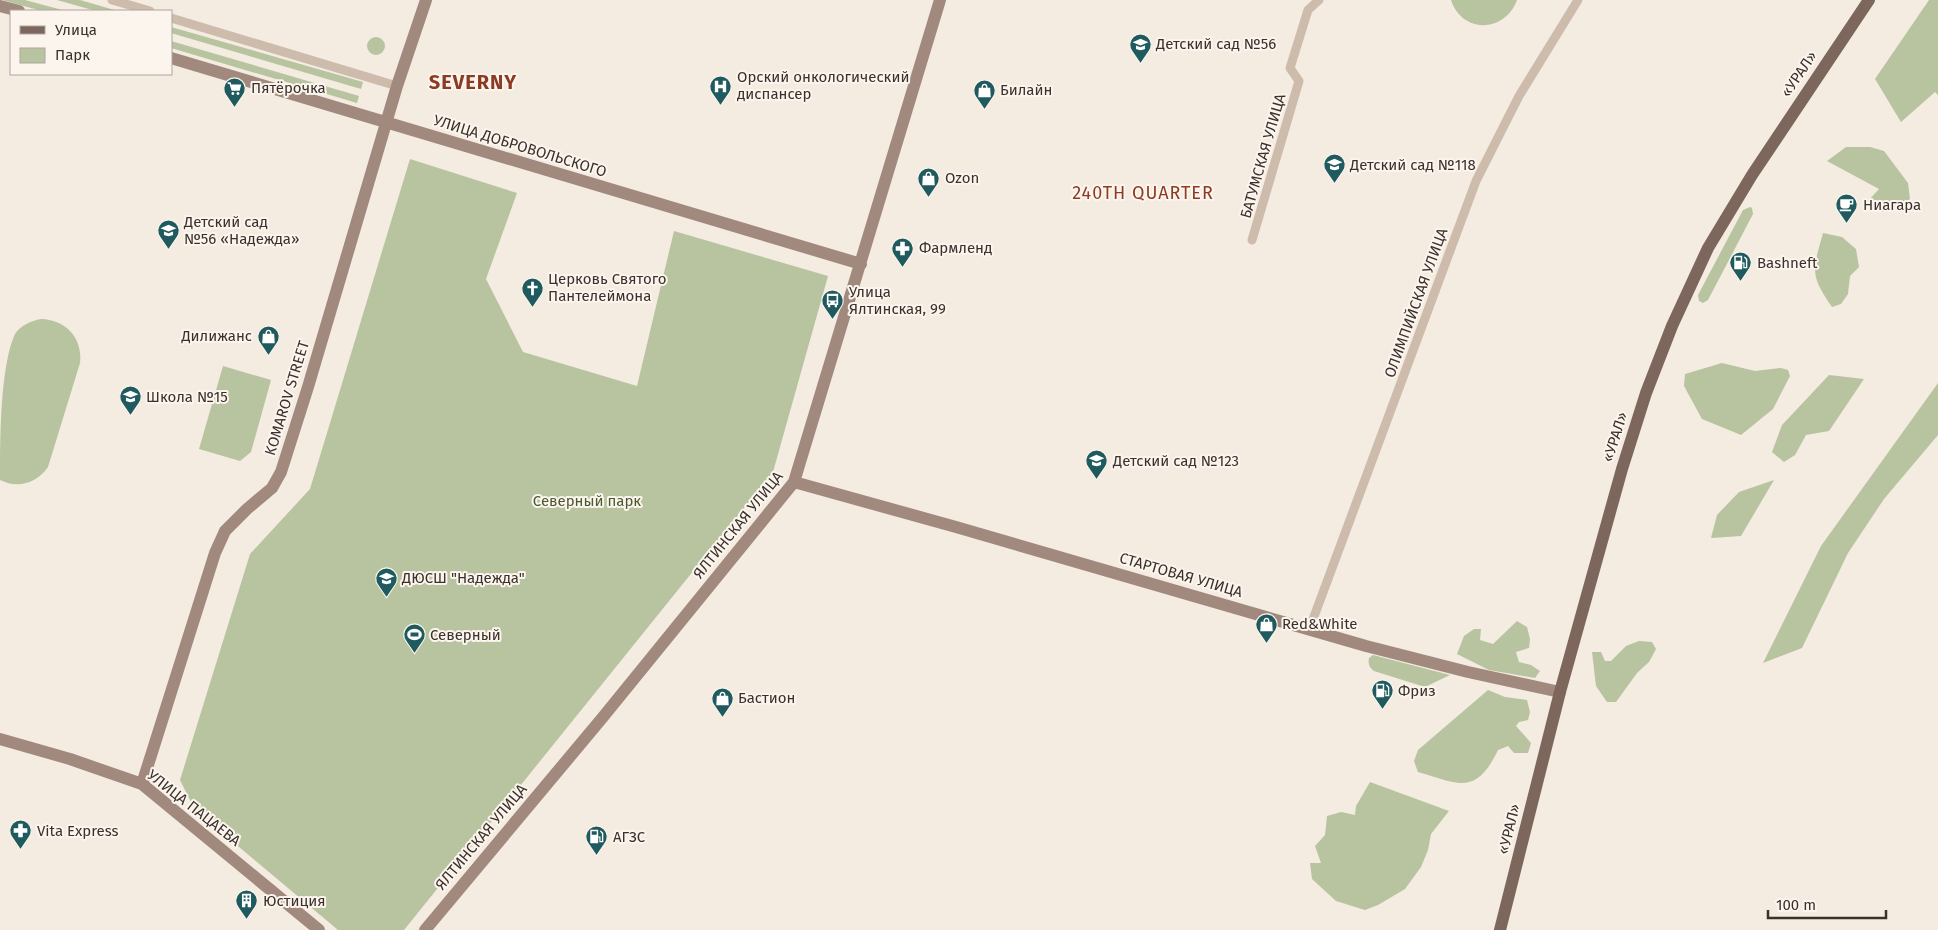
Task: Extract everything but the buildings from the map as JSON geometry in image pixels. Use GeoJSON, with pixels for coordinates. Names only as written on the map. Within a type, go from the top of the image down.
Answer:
{"type":"FeatureCollection","features":[{"type":"Feature","properties":{"kind":"main road","name":"KOMAROV STREET"},"geometry":{"type":"LineString","coordinates":[[142,784],[215,553],[226,532],[247,509],[272,488],[282,472],[397,86],[426,0]]}},
{"type":"Feature","properties":{"kind":"main road","name":"ЯЛТИНСКАЯ УЛИЦА"},"geometry":{"type":"LineString","coordinates":[[425,930],[603,717],[794,482],[940,0]]}},
{"type":"Feature","properties":{"kind":"main road","name":"«УРАЛ»"},"geometry":{"type":"LineString","coordinates":[[1500,930],[1560,692],[1622,469],[1646,393],[1672,326],[1708,248],[1752,175],[1869,0]]}},
{"type":"Feature","properties":{"kind":"main road"},"geometry":{"type":"LineString","coordinates":[[0,6],[15,10]]}},
{"type":"Feature","properties":{"kind":"main road","name":"УЛИЦА ДОБРОВОЛЬСКОГО"},"geometry":{"type":"LineString","coordinates":[[172,58],[861,264]]}},
{"type":"Feature","properties":{"kind":"main road","name":"СТАРТОВАЯ УЛИЦА"},"geometry":{"type":"LineString","coordinates":[[794,482],[1366,646],[1459,670],[1560,692]]}},
{"type":"Feature","properties":{"kind":"main road","name":"УЛИЦА ПАЦАЕВА"},"geometry":{"type":"LineString","coordinates":[[0,738],[70,759],[142,784],[319,930]]}},
{"type":"Feature","properties":{"kind":"street"},"geometry":{"type":"LineString","coordinates":[[112,0],[147,10]]}},
{"type":"Feature","properties":{"kind":"street","name":"БАТУМСКАЯ УЛИЦА"},"geometry":{"type":"LineString","coordinates":[[1252,240],[1300,81],[1290,68],[1296,43],[1308,10],[1319,0]]}},
{"type":"Feature","properties":{"kind":"street","name":"ОЛИМПИЙСКАЯ УЛИЦА"},"geometry":{"type":"LineString","coordinates":[[1309,630],[1476,181],[1519,96],[1578,0]]}},
{"type":"Feature","properties":{"kind":"street"},"geometry":{"type":"LineString","coordinates":[[172,18],[397,86]]}},
{"type":"Feature","properties":{"kind":"green space"},"geometry":{"type":"Polygon","coordinates":[[[2,0],[25,0],[62,10],[38,10],[2,0]]]}},
{"type":"Feature","properties":{"kind":"green space"},"geometry":{"type":"Polygon","coordinates":[[[57,0],[80,0],[115,10],[92,10],[57,0]]]}},
{"type":"Feature","properties":{"kind":"green space"},"geometry":{"type":"Polygon","coordinates":[[[1451,0],[1517,0],[1511,11],[1503,19],[1484,25],[1474,24],[1464,19],[1451,0]]]}},
{"type":"Feature","properties":{"kind":"green space"},"geometry":{"type":"Polygon","coordinates":[[[1929,0],[1938,0],[1938,95],[1935,92],[1901,122],[1875,79],[1929,0]]]}},
{"type":"Feature","properties":{"kind":"green space"},"geometry":{"type":"Polygon","coordinates":[[[172,27],[363,82],[361,89],[172,33],[172,27]]]}},
{"type":"Feature","properties":{"kind":"green space"},"geometry":{"type":"Polygon","coordinates":[[[376,37],[382,40],[385,46],[382,52],[376,55],[370,52],[367,46],[370,40],[376,37]]]}},
{"type":"Feature","properties":{"kind":"green space"},"geometry":{"type":"Polygon","coordinates":[[[172,41],[359,96],[357,103],[172,48],[172,41]]]}},
{"type":"Feature","properties":{"kind":"green space"},"geometry":{"type":"Polygon","coordinates":[[[1846,147],[1870,147],[1884,151],[1908,183],[1910,199],[1889,211],[1883,212],[1872,208],[1866,203],[1879,189],[1827,161],[1846,147]]]}},
{"type":"Feature","properties":{"kind":"green space","name":"Северный парк"},"geometry":{"type":"Polygon","coordinates":[[[410,159],[517,193],[486,279],[523,352],[637,386],[674,231],[828,276],[773,472],[404,930],[338,930],[195,810],[180,780],[250,554],[310,489],[410,159]]]}},
{"type":"Feature","properties":{"kind":"green space"},"geometry":{"type":"Polygon","coordinates":[[[1750,207],[1753,214],[1708,300],[1703,303],[1699,301],[1698,295],[1743,210],[1750,207]]]}},
{"type":"Feature","properties":{"kind":"green space"},"geometry":{"type":"Polygon","coordinates":[[[1823,233],[1842,237],[1856,249],[1859,267],[1850,276],[1848,294],[1841,304],[1832,307],[1819,287],[1815,272],[1815,264],[1823,233]]]}},
{"type":"Feature","properties":{"kind":"green space"},"geometry":{"type":"Polygon","coordinates":[[[41,319],[58,323],[71,332],[79,346],[80,363],[48,467],[44,473],[33,481],[20,484],[7,483],[0,480],[2,404],[6,365],[15,334],[20,328],[41,319]]]}},
{"type":"Feature","properties":{"kind":"green space"},"geometry":{"type":"Polygon","coordinates":[[[1722,363],[1755,371],[1781,368],[1788,370],[1790,376],[1773,409],[1741,435],[1702,419],[1684,386],[1685,374],[1722,363]]]}},
{"type":"Feature","properties":{"kind":"green space"},"geometry":{"type":"Polygon","coordinates":[[[223,366],[271,380],[251,452],[240,461],[199,449],[223,366]]]}},
{"type":"Feature","properties":{"kind":"green space"},"geometry":{"type":"Polygon","coordinates":[[[1829,375],[1864,379],[1829,431],[1806,435],[1795,455],[1784,462],[1772,452],[1782,425],[1829,375]]]}},
{"type":"Feature","properties":{"kind":"green space"},"geometry":{"type":"Polygon","coordinates":[[[1938,383],[1938,435],[1884,499],[1848,553],[1802,648],[1763,663],[1821,546],[1938,383]]]}},
{"type":"Feature","properties":{"kind":"green space"},"geometry":{"type":"Polygon","coordinates":[[[1774,480],[1741,536],[1711,538],[1717,515],[1739,492],[1774,480]]]}},
{"type":"Feature","properties":{"kind":"green space"},"geometry":{"type":"Polygon","coordinates":[[[1517,621],[1527,627],[1530,639],[1529,648],[1516,652],[1519,662],[1531,665],[1540,671],[1535,678],[1489,670],[1457,654],[1464,636],[1474,629],[1481,629],[1480,640],[1493,644],[1517,621]]]}},
{"type":"Feature","properties":{"kind":"green space"},"geometry":{"type":"Polygon","coordinates":[[[1639,641],[1652,642],[1656,649],[1649,662],[1637,673],[1616,702],[1607,702],[1596,686],[1592,652],[1601,652],[1605,661],[1611,661],[1626,646],[1639,641]]]}},
{"type":"Feature","properties":{"kind":"green space"},"geometry":{"type":"Polygon","coordinates":[[[1373,655],[1450,675],[1425,687],[1374,671],[1370,667],[1369,662],[1369,658],[1373,655]]]}},
{"type":"Feature","properties":{"kind":"green space"},"geometry":{"type":"Polygon","coordinates":[[[1488,690],[1505,697],[1527,700],[1530,712],[1528,720],[1519,722],[1516,726],[1531,743],[1528,753],[1514,753],[1508,746],[1498,750],[1482,775],[1465,783],[1445,780],[1418,772],[1414,761],[1418,750],[1488,690]]]}},
{"type":"Feature","properties":{"kind":"green space"},"geometry":{"type":"Polygon","coordinates":[[[1370,782],[1449,811],[1431,834],[1428,850],[1421,867],[1405,889],[1378,905],[1365,910],[1336,901],[1312,879],[1310,863],[1321,863],[1315,846],[1325,835],[1327,816],[1341,812],[1355,815],[1356,806],[1370,782]]]}},
{"type":"Feature","properties":{"kind":"place","name":"Детский сад №56"},"geometry":{"type":"Point","coordinates":[1140,63]}},
{"type":"Feature","properties":{"kind":"place","name":"Орский онкологический диспансер"},"geometry":{"type":"Point","coordinates":[721,105]}},
{"type":"Feature","properties":{"kind":"place","name":"Пятёрочка"},"geometry":{"type":"Point","coordinates":[235,107]}},
{"type":"Feature","properties":{"kind":"place","name":"Билайн"},"geometry":{"type":"Point","coordinates":[984,109]}},
{"type":"Feature","properties":{"kind":"place","name":"Детский сад №118"},"geometry":{"type":"Point","coordinates":[1334,184]}},
{"type":"Feature","properties":{"kind":"place","name":"Ozon"},"geometry":{"type":"Point","coordinates":[929,197]}},
{"type":"Feature","properties":{"kind":"place","name":"Ниагара"},"geometry":{"type":"Point","coordinates":[1847,224]}},
{"type":"Feature","properties":{"kind":"place","name":"Детский сад №56 «Надежда»"},"geometry":{"type":"Point","coordinates":[168,250]}},
{"type":"Feature","properties":{"kind":"place","name":"Фармленд"},"geometry":{"type":"Point","coordinates":[903,267]}},
{"type":"Feature","properties":{"kind":"place","name":"Bashneft"},"geometry":{"type":"Point","coordinates":[1741,282]}},
{"type":"Feature","properties":{"kind":"place","name":"Церковь Святого Пантелеймона"},"geometry":{"type":"Point","coordinates":[532,307]}},
{"type":"Feature","properties":{"kind":"place","name":"Улица Ялтинская, 99"},"geometry":{"type":"Point","coordinates":[833,320]}},
{"type":"Feature","properties":{"kind":"place","name":"Дилижанс"},"geometry":{"type":"Point","coordinates":[268,355]}},
{"type":"Feature","properties":{"kind":"place","name":"Школа №15"},"geometry":{"type":"Point","coordinates":[130,416]}},
{"type":"Feature","properties":{"kind":"place","name":"Детский сад №123"},"geometry":{"type":"Point","coordinates":[1097,480]}},
{"type":"Feature","properties":{"kind":"place","name":"ДЮСШ \"Надежда\""},"geometry":{"type":"Point","coordinates":[386,597]}},
{"type":"Feature","properties":{"kind":"place","name":"Red&White"},"geometry":{"type":"Point","coordinates":[1266,643]}},
{"type":"Feature","properties":{"kind":"place","name":"Северный"},"geometry":{"type":"Point","coordinates":[414,654]}},
{"type":"Feature","properties":{"kind":"place","name":"Фриз"},"geometry":{"type":"Point","coordinates":[1382,710]}},
{"type":"Feature","properties":{"kind":"place","name":"Бастион"},"geometry":{"type":"Point","coordinates":[722,717]}},
{"type":"Feature","properties":{"kind":"place","name":"Vita Express"},"geometry":{"type":"Point","coordinates":[21,850]}},
{"type":"Feature","properties":{"kind":"place","name":"АГЗС"},"geometry":{"type":"Point","coordinates":[597,856]}},
{"type":"Feature","properties":{"kind":"place","name":"Юстиция"},"geometry":{"type":"Point","coordinates":[247,920]}},
{"type":"Feature","properties":{"kind":"district","name":"SEVERNY"},"geometry":{"type":"Point","coordinates":[473,82]}},
{"type":"Feature","properties":{"kind":"district","name":"240TH QUARTER"},"geometry":{"type":"Point","coordinates":[1143,193]}}]}
